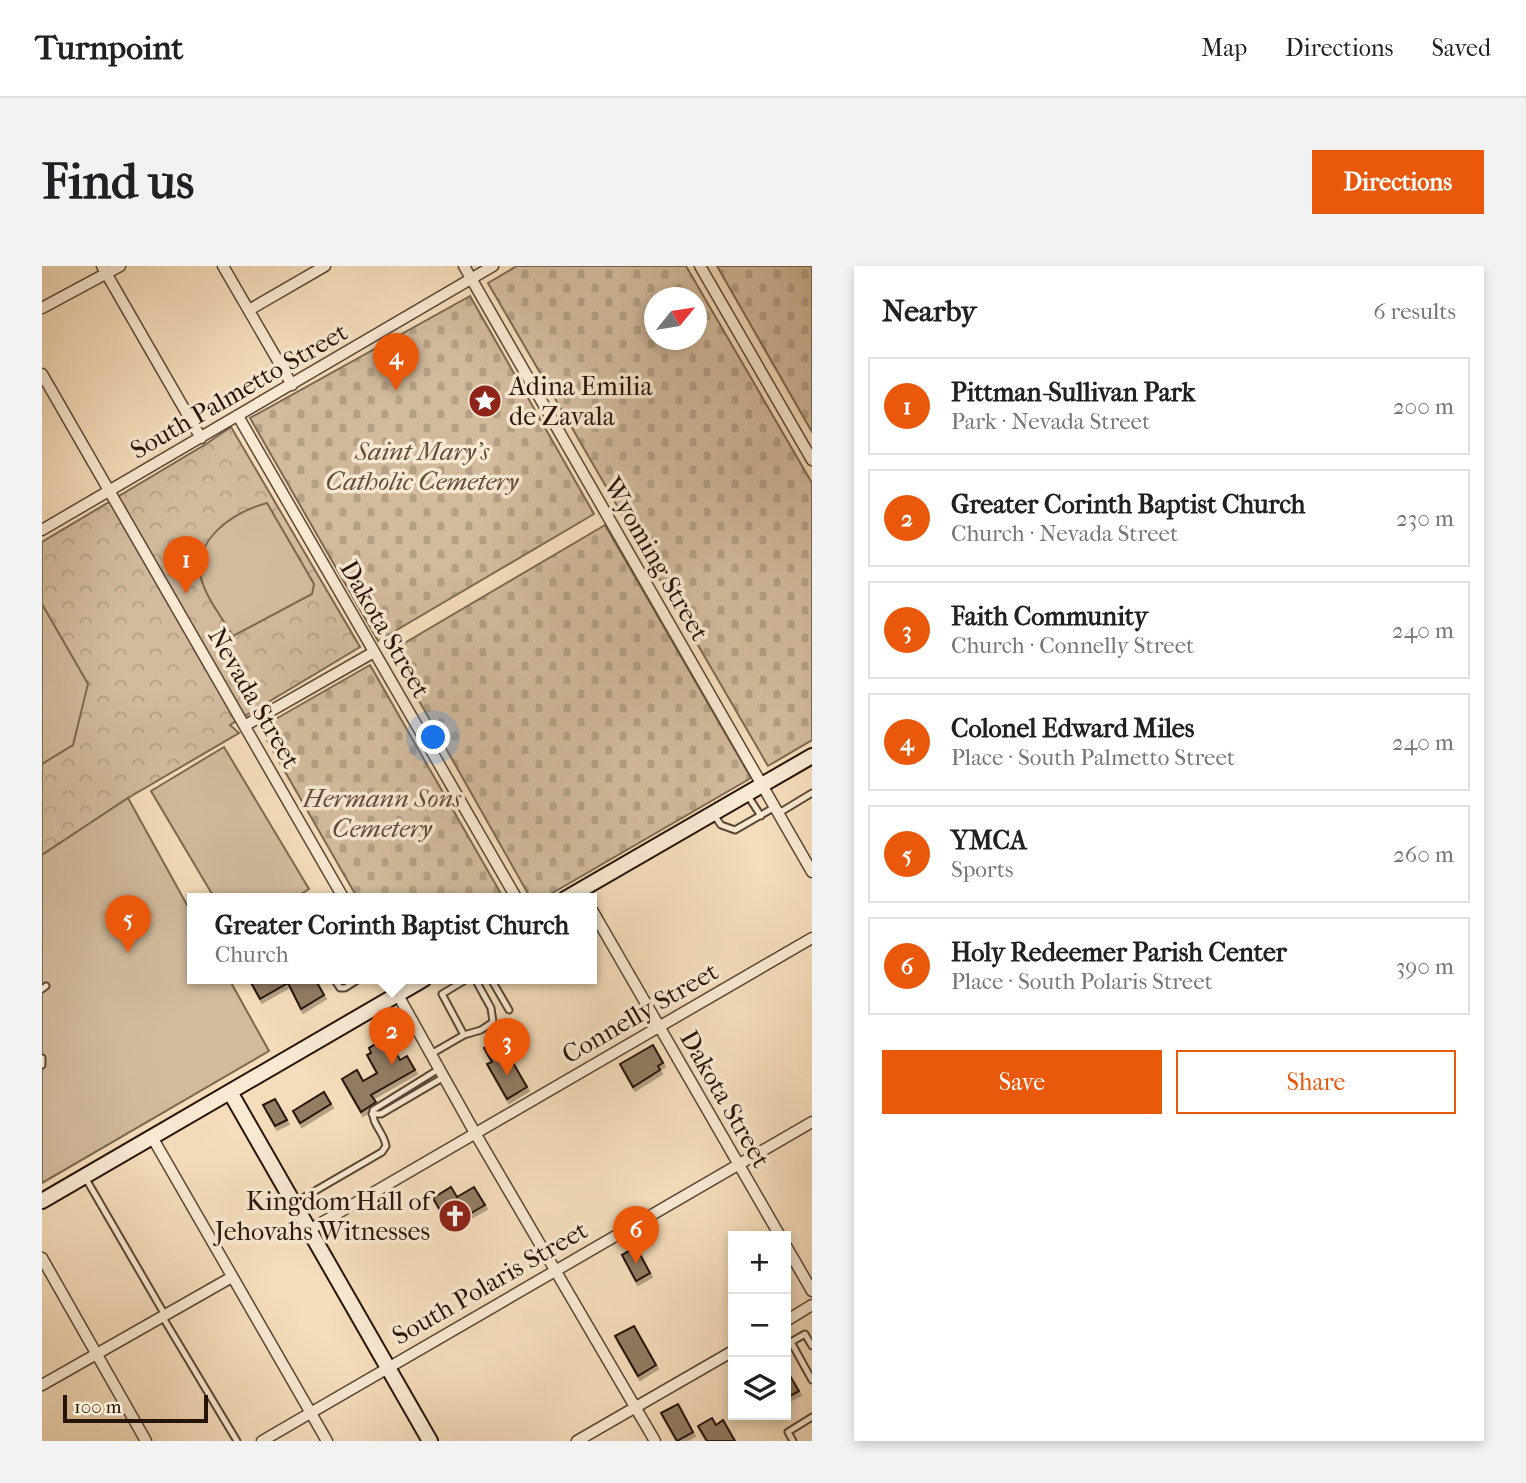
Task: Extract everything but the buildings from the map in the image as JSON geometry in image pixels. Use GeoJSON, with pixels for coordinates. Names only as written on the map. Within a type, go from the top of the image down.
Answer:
{"type":"FeatureCollection","features":[{"type":"Feature","properties":{"kind":"main road"},"geometry":{"type":"LineString","coordinates":[[585,893],[713,813],[812,756]]}},
{"type":"Feature","properties":{"kind":"main road"},"geometry":{"type":"LineString","coordinates":[[42,1201],[415,984]]}},
{"type":"Feature","properties":{"kind":"main road"},"geometry":{"type":"LineString","coordinates":[[229,1092],[430,1441]]}},
{"type":"Feature","properties":{"kind":"street"},"geometry":{"type":"LineString","coordinates":[[42,308],[104,270],[120,266]]}},
{"type":"Feature","properties":{"kind":"street"},"geometry":{"type":"LineString","coordinates":[[223,266],[292,385]]}},
{"type":"Feature","properties":{"kind":"street"},"geometry":{"type":"LineString","coordinates":[[249,310],[325,266]]}},
{"type":"Feature","properties":{"kind":"street","name":"Wyoming Street"},"geometry":{"type":"LineString","coordinates":[[464,266],[812,872]]}},
{"type":"Feature","properties":{"kind":"street","name":"South Palmetto Street"},"geometry":{"type":"LineString","coordinates":[[42,530],[493,266]]}},
{"type":"Feature","properties":{"kind":"street"},"geometry":{"type":"LineString","coordinates":[[700,266],[812,460]]}},
{"type":"Feature","properties":{"kind":"street"},"geometry":{"type":"LineString","coordinates":[[104,270],[201,438]]}},
{"type":"Feature","properties":{"kind":"street","name":"Nevada Street"},"geometry":{"type":"LineString","coordinates":[[42,374],[341,893]]}},
{"type":"Feature","properties":{"kind":"street","name":"Dakota Street"},"geometry":{"type":"LineString","coordinates":[[238,416],[514,893]]}},
{"type":"Feature","properties":{"kind":"street"},"geometry":{"type":"LineString","coordinates":[[246,725],[374,652]]}},
{"type":"Feature","properties":{"kind":"street","name":"Dakota Street"},"geometry":{"type":"LineString","coordinates":[[597,918],[777,1231]]}},
{"type":"Feature","properties":{"kind":"street","name":"Connelly Street"},"geometry":{"type":"LineString","coordinates":[[309,1230],[812,938]]}},
{"type":"Feature","properties":{"kind":"street"},"geometry":{"type":"LineString","coordinates":[[392,984],[475,1133],[655,1441]]}},
{"type":"Feature","properties":{"kind":"street","name":"South Polaris Street"},"geometry":{"type":"LineString","coordinates":[[262,1441],[812,1122]]}},
{"type":"Feature","properties":{"kind":"street"},"geometry":{"type":"LineString","coordinates":[[152,1137],[327,1441]]}},
{"type":"Feature","properties":{"kind":"street"},"geometry":{"type":"LineString","coordinates":[[791,1255],[812,1291]]}},
{"type":"Feature","properties":{"kind":"street"},"geometry":{"type":"LineString","coordinates":[[42,1258],[146,1441]]}},
{"type":"Feature","properties":{"kind":"street"},"geometry":{"type":"LineString","coordinates":[[42,1385],[232,1277]]}},
{"type":"Feature","properties":{"kind":"street"},"geometry":{"type":"LineString","coordinates":[[791,1318],[812,1306]]}},
{"type":"Feature","properties":{"kind":"street"},"geometry":{"type":"LineString","coordinates":[[577,1441],[728,1354]]}},
{"type":"Feature","properties":{"kind":"lane"},"geometry":{"type":"LineString","coordinates":[[747,793],[761,816]]}},
{"type":"Feature","properties":{"kind":"lane"},"geometry":{"type":"LineString","coordinates":[[713,813],[721,825],[735,830],[812,793]]}},
{"type":"Feature","properties":{"kind":"lane"},"geometry":{"type":"LineString","coordinates":[[459,984],[442,994],[464,1035]]}},
{"type":"Feature","properties":{"kind":"lane"},"geometry":{"type":"LineString","coordinates":[[431,1054],[493,1022],[491,1008],[478,984]]}},
{"type":"Feature","properties":{"kind":"lane"},"geometry":{"type":"LineString","coordinates":[[494,984],[509,1010]]}},
{"type":"Feature","properties":{"kind":"lane"},"geometry":{"type":"LineString","coordinates":[[42,1058],[42,1065]]}},
{"type":"Feature","properties":{"kind":"lane"},"geometry":{"type":"LineString","coordinates":[[293,1203],[386,1149],[386,1141],[372,1119],[377,1106],[442,1073]]}},
{"type":"Feature","properties":{"kind":"lane"},"geometry":{"type":"LineString","coordinates":[[84,1176],[237,1441]]}},
{"type":"Feature","properties":{"kind":"lane"},"geometry":{"type":"LineString","coordinates":[[812,1346],[805,1334],[791,1342],[812,1380]]}},
{"type":"Feature","properties":{"kind":"lane"},"geometry":{"type":"LineString","coordinates":[[793,1441],[788,1432],[812,1417]]}},
{"type":"Feature","properties":{"kind":"green space"},"geometry":{"type":"Polygon","coordinates":[[[517,266],[686,266],[698,287],[644,287],[644,350],[707,350],[707,302],[812,483],[812,740],[768,766],[488,283],[517,266]]]}},
{"type":"Feature","properties":{"kind":"green space"},"geometry":{"type":"Polygon","coordinates":[[[717,266],[812,266],[812,432],[717,266]]]}},
{"type":"Feature","properties":{"kind":"green space","name":"Saint Mary's Catholic Cemetery"},"geometry":{"type":"Polygon","coordinates":[[[470,296],[594,514],[378,641],[250,418],[470,296]]]}},
{"type":"Feature","properties":{"kind":"green space"},"geometry":{"type":"Polygon","coordinates":[[[231,427],[360,647],[230,725],[239,733],[128,798],[42,855],[42,542],[231,427]]]}},
{"type":"Feature","properties":{"kind":"green space"},"geometry":{"type":"Polygon","coordinates":[[[267,503],[314,584],[312,594],[233,636],[203,586],[200,564],[203,551],[210,539],[230,520],[267,503]]]}},
{"type":"Feature","properties":{"kind":"green space"},"geometry":{"type":"Polygon","coordinates":[[[605,525],[751,778],[552,893],[528,893],[391,651],[605,525]]]}},
{"type":"Feature","properties":{"kind":"green space"},"geometry":{"type":"Polygon","coordinates":[[[42,604],[88,684],[73,745],[42,764],[42,604]]]}},
{"type":"Feature","properties":{"kind":"green space","name":"Hermann Sons Cemetery"},"geometry":{"type":"Polygon","coordinates":[[[370,665],[501,893],[355,893],[260,728],[370,665]]]}},
{"type":"Feature","properties":{"kind":"green space"},"geometry":{"type":"Polygon","coordinates":[[[224,747],[309,889],[303,893],[211,893],[151,791],[224,747]]]}},
{"type":"Feature","properties":{"kind":"green space"},"geometry":{"type":"Polygon","coordinates":[[[128,798],[187,905],[187,984],[232,984],[269,1051],[42,1183],[42,855],[128,798]]]}},
{"type":"Feature","properties":{"kind":"place","name":"Colonel Edward Miles"},"geometry":{"type":"Point","coordinates":[396,391]}},
{"type":"Feature","properties":{"kind":"place","name":"Adina Emilia de Zavala"},"geometry":{"type":"Point","coordinates":[485,401]}},
{"type":"Feature","properties":{"kind":"place","name":"Pittman-Sullivan Park"},"geometry":{"type":"Point","coordinates":[186,594]}},
{"type":"Feature","properties":{"kind":"place","name":"YMCA"},"geometry":{"type":"Point","coordinates":[128,953]}},
{"type":"Feature","properties":{"kind":"place","name":"Greater Corinth Baptist Church"},"geometry":{"type":"Point","coordinates":[392,1065]}},
{"type":"Feature","properties":{"kind":"place","name":"Faith Community"},"geometry":{"type":"Point","coordinates":[507,1076]}},
{"type":"Feature","properties":{"kind":"place","name":"Kingdom Hall of Jehovahs Witnesses"},"geometry":{"type":"Point","coordinates":[455,1216]}},
{"type":"Feature","properties":{"kind":"place","name":"Holy Redeemer Parish Center"},"geometry":{"type":"Point","coordinates":[636,1264]}}]}
